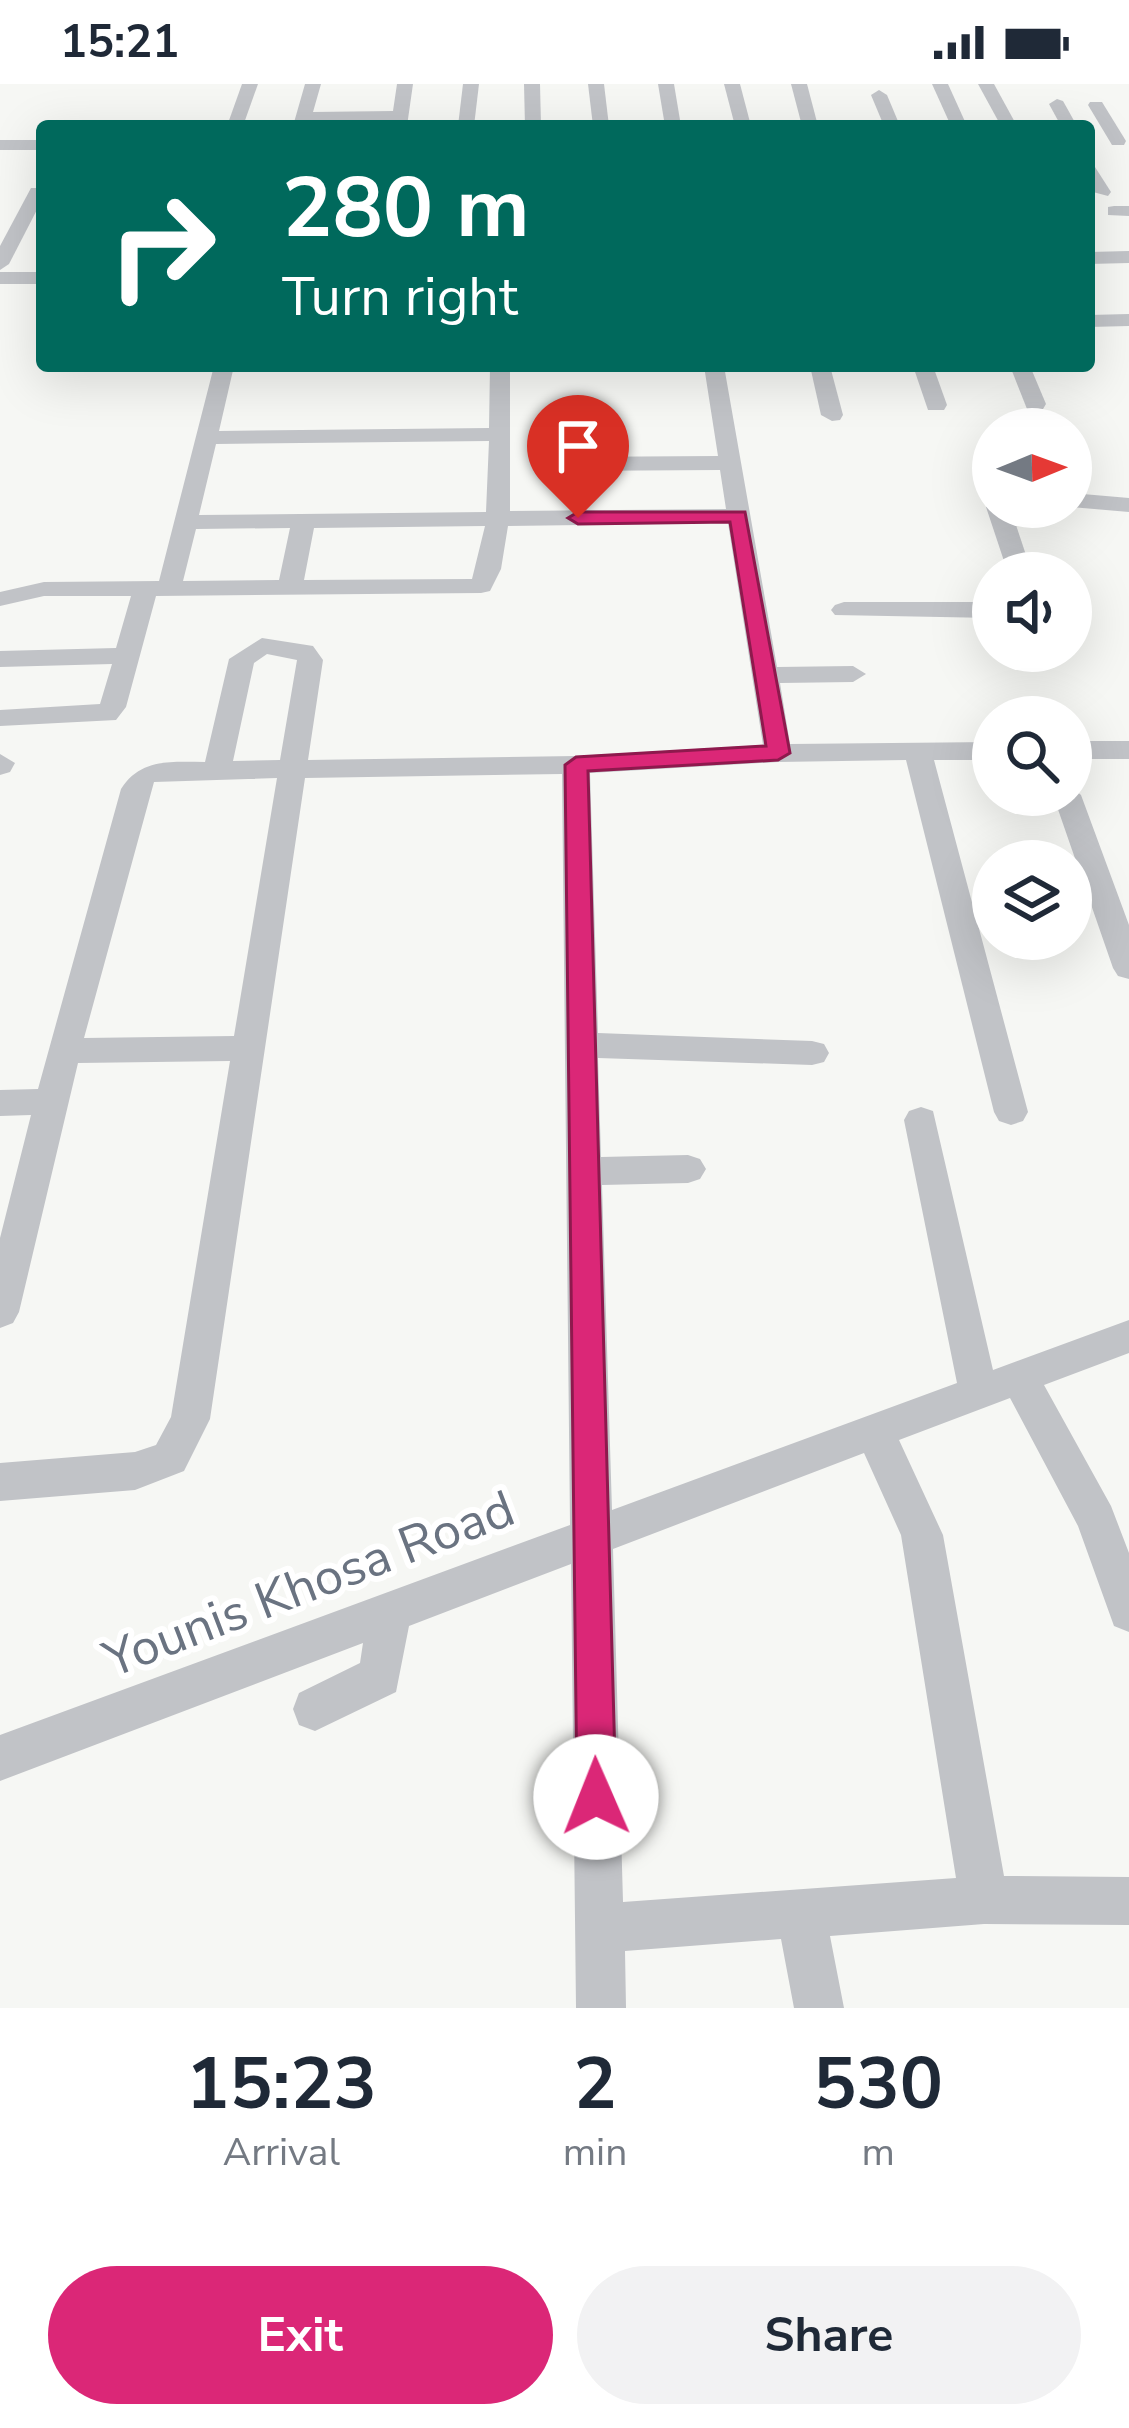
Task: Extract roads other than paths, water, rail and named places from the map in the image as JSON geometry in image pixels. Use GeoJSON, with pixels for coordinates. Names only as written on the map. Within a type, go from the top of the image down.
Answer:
{"type":"FeatureCollection","features":[{"type":"Feature","properties":{"kind":"street"},"geometry":{"type":"LineString","coordinates":[[237,120],[250,84]]}},
{"type":"Feature","properties":{"kind":"street"},"geometry":{"type":"LineString","coordinates":[[303,120],[313,84]]}},
{"type":"Feature","properties":{"kind":"street"},"geometry":{"type":"LineString","coordinates":[[399,120],[405,84]]}},
{"type":"Feature","properties":{"kind":"street"},"geometry":{"type":"LineString","coordinates":[[467,120],[470,84]]}},
{"type":"Feature","properties":{"kind":"street"},"geometry":{"type":"LineString","coordinates":[[532,84],[533,120]]}},
{"type":"Feature","properties":{"kind":"street"},"geometry":{"type":"LineString","coordinates":[[596,84],[600,120]]}},
{"type":"Feature","properties":{"kind":"street"},"geometry":{"type":"LineString","coordinates":[[666,84],[672,120]]}},
{"type":"Feature","properties":{"kind":"street"},"geometry":{"type":"LineString","coordinates":[[732,84],[741,120]]}},
{"type":"Feature","properties":{"kind":"street"},"geometry":{"type":"LineString","coordinates":[[799,84],[808,120]]}},
{"type":"Feature","properties":{"kind":"street"},"geometry":{"type":"LineString","coordinates":[[940,84],[956,120]]}},
{"type":"Feature","properties":{"kind":"street"},"geometry":{"type":"LineString","coordinates":[[986,84],[1006,120]]}},
{"type":"Feature","properties":{"kind":"street"},"geometry":{"type":"LineString","coordinates":[[879,94],[890,120]]}},
{"type":"Feature","properties":{"kind":"street"},"geometry":{"type":"LineString","coordinates":[[1058,104],[1066,120]]}},
{"type":"Feature","properties":{"kind":"street"},"geometry":{"type":"LineString","coordinates":[[1096,105],[1124,141]]}},
{"type":"Feature","properties":{"kind":"street"},"geometry":{"type":"LineString","coordinates":[[0,145],[36,145]]}},
{"type":"Feature","properties":{"kind":"street"},"geometry":{"type":"LineString","coordinates":[[1095,181],[1102,192]]}},
{"type":"Feature","properties":{"kind":"street"},"geometry":{"type":"LineString","coordinates":[[0,264],[9,233],[33,192]]}},
{"type":"Feature","properties":{"kind":"street"},"geometry":{"type":"LineString","coordinates":[[1095,257],[1129,257]]}},
{"type":"Feature","properties":{"kind":"street"},"geometry":{"type":"LineString","coordinates":[[0,278],[36,278]]}},
{"type":"Feature","properties":{"kind":"street"},"geometry":{"type":"LineString","coordinates":[[1095,321],[1129,320]]}},
{"type":"Feature","properties":{"kind":"street"},"geometry":{"type":"LineString","coordinates":[[0,718],[106,714],[113,707],[127,656],[184,522],[222,372]]}},
{"type":"Feature","properties":{"kind":"street"},"geometry":{"type":"LineString","coordinates":[[0,599],[44,589],[481,586],[489,576],[497,519],[500,372]]}},
{"type":"Feature","properties":{"kind":"street"},"geometry":{"type":"LineString","coordinates":[[715,372],[778,753]]}},
{"type":"Feature","properties":{"kind":"street"},"geometry":{"type":"LineString","coordinates":[[821,372],[832,415]]}},
{"type":"Feature","properties":{"kind":"street"},"geometry":{"type":"LineString","coordinates":[[925,372],[937,405]]}},
{"type":"Feature","properties":{"kind":"street"},"geometry":{"type":"LineString","coordinates":[[1022,372],[1035,404]]}},
{"type":"Feature","properties":{"kind":"street"},"geometry":{"type":"LineString","coordinates":[[206,438],[499,434]]}},
{"type":"Feature","properties":{"kind":"street"},"geometry":{"type":"LineString","coordinates":[[562,464],[730,463]]}},
{"type":"Feature","properties":{"kind":"street"},"geometry":{"type":"LineString","coordinates":[[1092,502],[1129,505]]}},
{"type":"Feature","properties":{"kind":"street"},"geometry":{"type":"LineString","coordinates":[[184,522],[739,516]]}},
{"type":"Feature","properties":{"kind":"street"},"geometry":{"type":"LineString","coordinates":[[290,589],[303,521]]}},
{"type":"Feature","properties":{"kind":"street"},"geometry":{"type":"LineString","coordinates":[[844,610],[972,610]]}},
{"type":"Feature","properties":{"kind":"street"},"geometry":{"type":"LineString","coordinates":[[0,1482],[135,1471],[170,1458],[190,1419],[310,660],[304,651],[262,646],[242,659],[217,770]]}},
{"type":"Feature","properties":{"kind":"street"},"geometry":{"type":"LineString","coordinates":[[0,659],[127,656]]}},
{"type":"Feature","properties":{"kind":"street"},"geometry":{"type":"LineString","coordinates":[[765,675],[854,674]]}},
{"type":"Feature","properties":{"kind":"street"},"geometry":{"type":"LineString","coordinates":[[1092,750],[1129,750]]}},
{"type":"Feature","properties":{"kind":"street"},"geometry":{"type":"LineString","coordinates":[[0,1312],[64,1052],[135,789],[144,776],[161,771],[576,765],[778,753],[972,751]]}},
{"type":"Feature","properties":{"kind":"street"},"geometry":{"type":"LineString","coordinates":[[918,752],[1012,1112]]}},
{"type":"Feature","properties":{"kind":"street"},"geometry":{"type":"LineString","coordinates":[[576,765],[601,2008]]}},
{"type":"Feature","properties":{"kind":"street"},"geometry":{"type":"LineString","coordinates":[[1077,816],[1118,904],[1129,968]]}},
{"type":"Feature","properties":{"kind":"street"},"geometry":{"type":"LineString","coordinates":[[582,1045],[812,1053]]}},
{"type":"Feature","properties":{"kind":"street"},"geometry":{"type":"LineString","coordinates":[[64,1052],[248,1048]]}},
{"type":"Feature","properties":{"kind":"street"},"geometry":{"type":"LineString","coordinates":[[0,1102],[52,1102]]}},
{"type":"Feature","properties":{"kind":"street"},"geometry":{"type":"LineString","coordinates":[[921,1120],[978,1392]]}},
{"type":"Feature","properties":{"kind":"street"},"geometry":{"type":"LineString","coordinates":[[584,1171],[688,1169]]}},
{"type":"Feature","properties":{"kind":"street","name":"Younis Khosa Road"},"geometry":{"type":"LineString","coordinates":[[0,1758],[1129,1336]]}},
{"type":"Feature","properties":{"kind":"street"},"geometry":{"type":"LineString","coordinates":[[1019,1376],[1096,1520],[1129,1611]]}},
{"type":"Feature","properties":{"kind":"street"},"geometry":{"type":"LineString","coordinates":[[874,1430],[922,1535],[985,1900]]}},
{"type":"Feature","properties":{"kind":"street"},"geometry":{"type":"LineString","coordinates":[[315,1708],[380,1676],[389,1611]]}},
{"type":"Feature","properties":{"kind":"street"},"geometry":{"type":"LineString","coordinates":[[599,1928],[985,1900],[1129,1901]]}},
{"type":"Feature","properties":{"kind":"street"},"geometry":{"type":"LineString","coordinates":[[801,1914],[819,2008]]}}]}
